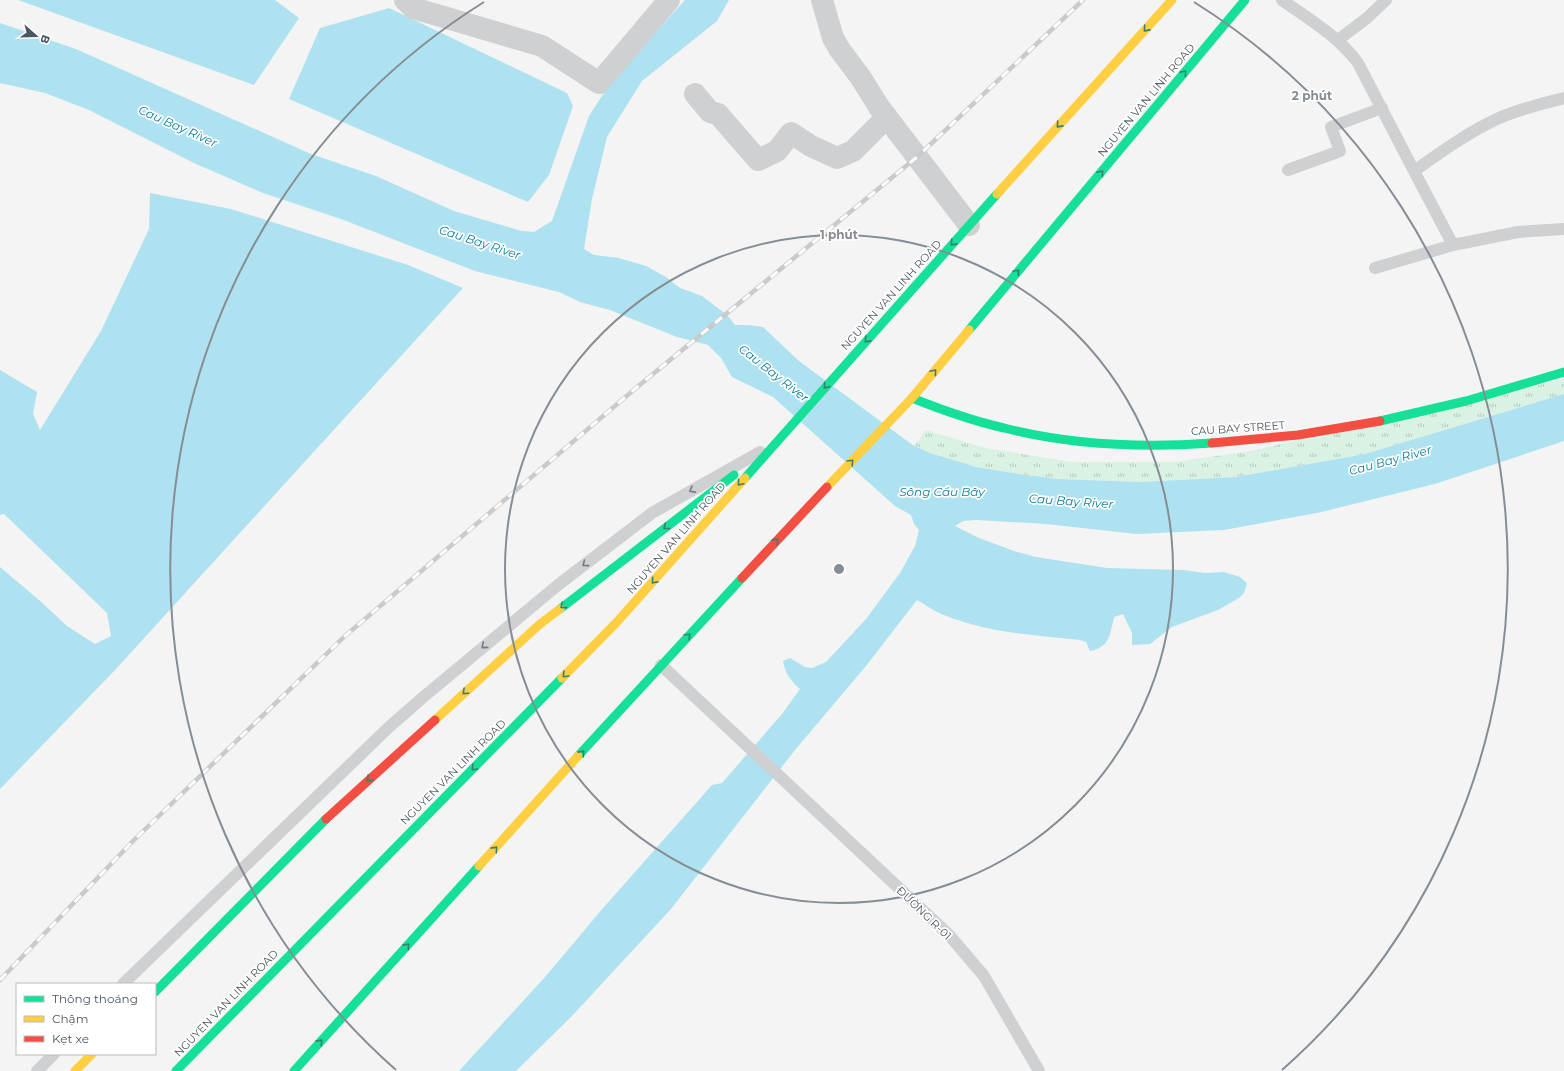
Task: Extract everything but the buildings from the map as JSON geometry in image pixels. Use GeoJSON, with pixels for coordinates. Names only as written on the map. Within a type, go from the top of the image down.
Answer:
{"type":"FeatureCollection","features":[{"type":"Feature","properties":{"kind":"main road","name":"NGUYEN VAN LINH ROAD"},"geometry":{"type":"LineString","coordinates":[[176,1071],[616,623],[969,225],[1172,0]]}},
{"type":"Feature","properties":{"kind":"main road","name":"NGUYEN VAN LINH ROAD"},"geometry":{"type":"LineString","coordinates":[[294,1071],[661,665],[910,400],[1245,0]]}},
{"type":"Feature","properties":{"kind":"main road","name":"CAU BAY STREET"},"geometry":{"type":"LineString","coordinates":[[910,400],[972,419],[1036,435],[1113,443],[1213,444],[1302,435],[1381,421],[1452,405],[1564,372]]}},
{"type":"Feature","properties":{"kind":"main road"},"geometry":{"type":"LineString","coordinates":[[156,991],[323,822],[540,624],[775,444]]}},
{"type":"Feature","properties":{"kind":"main road"},"geometry":{"type":"LineString","coordinates":[[165,1071],[208,1038]]}},
{"type":"Feature","properties":{"kind":"main road"},"geometry":{"type":"LineString","coordinates":[[75,1071],[91,1055]]}},
{"type":"Feature","properties":{"kind":"street"},"geometry":{"type":"LineString","coordinates":[[405,0],[413,8],[542,46],[599,83],[669,0]]}},
{"type":"Feature","properties":{"kind":"street"},"geometry":{"type":"LineString","coordinates":[[822,0],[833,38],[840,50],[861,78],[879,107],[969,225]]}},
{"type":"Feature","properties":{"kind":"street"},"geometry":{"type":"LineString","coordinates":[[696,94],[710,112],[718,114],[758,160],[777,151],[791,133],[811,146],[837,158],[853,151],[887,117]]}},
{"type":"Feature","properties":{"kind":"lane"},"geometry":{"type":"LineString","coordinates":[[1282,0],[1338,40],[1349,50],[1358,63],[1453,245]]}},
{"type":"Feature","properties":{"kind":"lane"},"geometry":{"type":"LineString","coordinates":[[1338,40],[1367,18],[1386,0]]}},
{"type":"Feature","properties":{"kind":"lane"},"geometry":{"type":"LineString","coordinates":[[1414,171],[1462,138],[1498,119],[1564,98]]}},
{"type":"Feature","properties":{"kind":"lane"},"geometry":{"type":"LineString","coordinates":[[1288,170],[1340,151],[1331,127],[1382,108]]}},
{"type":"Feature","properties":{"kind":"lane"},"geometry":{"type":"LineString","coordinates":[[1375,268],[1453,245],[1518,232],[1564,229]]}},
{"type":"Feature","properties":{"kind":"lane"},"geometry":{"type":"LineString","coordinates":[[124,983],[371,745],[421,699],[558,585],[652,513],[775,444]]}},
{"type":"Feature","properties":{"kind":"lane","name":"ĐƯỜNG R-01"},"geometry":{"type":"LineString","coordinates":[[661,665],[949,935],[984,976],[1039,1071]]}},
{"type":"Feature","properties":{"kind":"lane"},"geometry":{"type":"LineString","coordinates":[[37,1071],[53,1055]]}},
{"type":"Feature","properties":{"kind":"green space"},"geometry":{"type":"Polygon","coordinates":[[[1564,379],[1564,394],[1365,454],[1236,477],[1140,482],[1058,479],[976,467],[930,453],[914,446],[926,430],[985,448],[1073,462],[1175,462],[1251,451],[1564,379]]]}},
{"type":"Feature","properties":{"kind":"water"},"geometry":{"type":"Polygon","coordinates":[[[18,0],[275,0],[299,18],[254,85],[18,0]]]}},
{"type":"Feature","properties":{"kind":"water"},"geometry":{"type":"Polygon","coordinates":[[[685,0],[729,0],[717,21],[642,81],[607,137],[592,199],[584,249],[594,255],[619,258],[646,266],[666,277],[680,288],[702,296],[727,315],[735,325],[763,327],[799,361],[914,446],[930,453],[976,467],[1058,479],[1140,482],[1236,477],[1365,454],[1564,394],[1564,441],[1435,484],[1317,513],[1224,530],[1136,534],[1046,524],[976,520],[963,521],[955,526],[979,538],[1014,551],[1036,557],[1107,568],[1184,570],[1205,573],[1224,572],[1240,577],[1247,583],[1244,593],[1239,598],[1218,610],[1172,627],[1150,644],[1132,645],[1132,633],[1123,614],[1114,617],[1108,639],[1102,647],[1090,651],[1086,642],[1080,640],[1028,635],[977,626],[937,612],[917,600],[866,666],[795,750],[671,909],[572,1016],[516,1071],[459,1071],[545,977],[604,907],[712,785],[722,783],[782,714],[800,689],[788,676],[783,661],[790,658],[805,667],[812,668],[826,662],[866,619],[900,573],[915,546],[919,530],[914,524],[911,515],[895,506],[773,397],[732,377],[721,358],[708,345],[677,337],[610,310],[580,302],[559,292],[475,271],[341,219],[263,193],[194,163],[89,110],[45,93],[0,83],[0,23],[76,49],[311,154],[376,176],[454,211],[522,231],[534,232],[552,221],[589,116],[613,79],[685,0]]]}},
{"type":"Feature","properties":{"kind":"water"},"geometry":{"type":"Polygon","coordinates":[[[389,8],[567,93],[573,106],[549,175],[528,202],[289,99],[320,28],[389,8]]]}},
{"type":"Feature","properties":{"kind":"water"},"geometry":{"type":"Polygon","coordinates":[[[150,193],[231,209],[408,265],[463,288],[116,669],[0,789],[0,567],[67,626],[95,644],[111,636],[107,613],[4,514],[0,515],[0,370],[37,392],[33,414],[40,430],[101,331],[149,229],[150,193]]]}},
{"type":"Feature","properties":{"kind":"railway"},"geometry":{"type":"LineString","coordinates":[[0,980],[133,841],[345,636],[636,388],[917,157],[1083,0]]}},
{"type":"Feature","properties":{"kind":"traffic: fast"},"geometry":{"type":"LineString","coordinates":[[969,330],[1245,0]]}},
{"type":"Feature","properties":{"kind":"traffic: fast"},"geometry":{"type":"LineString","coordinates":[[745,478],[997,194]]}},
{"type":"Feature","properties":{"kind":"traffic: fast"},"geometry":{"type":"LineString","coordinates":[[1380,421],[1466,401],[1564,372]]}},
{"type":"Feature","properties":{"kind":"traffic: fast"},"geometry":{"type":"LineString","coordinates":[[912,398],[946,411],[1004,428],[1029,434],[1081,442],[1134,445],[1212,443]]}},
{"type":"Feature","properties":{"kind":"traffic: fast"},"geometry":{"type":"LineString","coordinates":[[560,609],[734,475]]}},
{"type":"Feature","properties":{"kind":"traffic: fast"},"geometry":{"type":"LineString","coordinates":[[578,756],[742,578]]}},
{"type":"Feature","properties":{"kind":"traffic: fast"},"geometry":{"type":"LineString","coordinates":[[176,1071],[562,678]]}},
{"type":"Feature","properties":{"kind":"traffic: fast"},"geometry":{"type":"LineString","coordinates":[[156,991],[326,819]]}},
{"type":"Feature","properties":{"kind":"traffic: fast"},"geometry":{"type":"LineString","coordinates":[[294,1071],[479,866]]}},
{"type":"Feature","properties":{"kind":"traffic: slow"},"geometry":{"type":"LineString","coordinates":[[997,194],[1172,0]]}},
{"type":"Feature","properties":{"kind":"traffic: slow"},"geometry":{"type":"LineString","coordinates":[[827,487],[912,398],[969,330]]}},
{"type":"Feature","properties":{"kind":"traffic: slow"},"geometry":{"type":"LineString","coordinates":[[562,678],[616,623],[745,478]]}},
{"type":"Feature","properties":{"kind":"traffic: slow"},"geometry":{"type":"LineString","coordinates":[[435,720],[540,624],[560,609]]}},
{"type":"Feature","properties":{"kind":"traffic: slow"},"geometry":{"type":"LineString","coordinates":[[479,866],[578,756]]}},
{"type":"Feature","properties":{"kind":"traffic: slow"},"geometry":{"type":"LineString","coordinates":[[75,1071],[91,1055]]}},
{"type":"Feature","properties":{"kind":"traffic: jam"},"geometry":{"type":"LineString","coordinates":[[1212,443],[1298,435],[1380,421]]}},
{"type":"Feature","properties":{"kind":"traffic: jam"},"geometry":{"type":"LineString","coordinates":[[742,578],[827,487]]}},
{"type":"Feature","properties":{"kind":"traffic: jam"},"geometry":{"type":"LineString","coordinates":[[326,819],[435,720]]}},
{"type":"Feature","properties":{"kind":"water label","name":"Cau Bay River"},"geometry":{"type":"Point","coordinates":[178,126]}},
{"type":"Feature","properties":{"kind":"water label","name":"Cau Bay River"},"geometry":{"type":"Point","coordinates":[480,242]}},
{"type":"Feature","properties":{"kind":"water label","name":"Cau Bay River"},"geometry":{"type":"Point","coordinates":[774,373]}},
{"type":"Feature","properties":{"kind":"water label","name":"Cau Bay River"},"geometry":{"type":"Point","coordinates":[1390,460]}},
{"type":"Feature","properties":{"kind":"water label","name":"Sông Cầu Bây"},"geometry":{"type":"Point","coordinates":[942,491]}},
{"type":"Feature","properties":{"kind":"water label","name":"Cau Bay River"},"geometry":{"type":"Point","coordinates":[1071,501]}}]}
